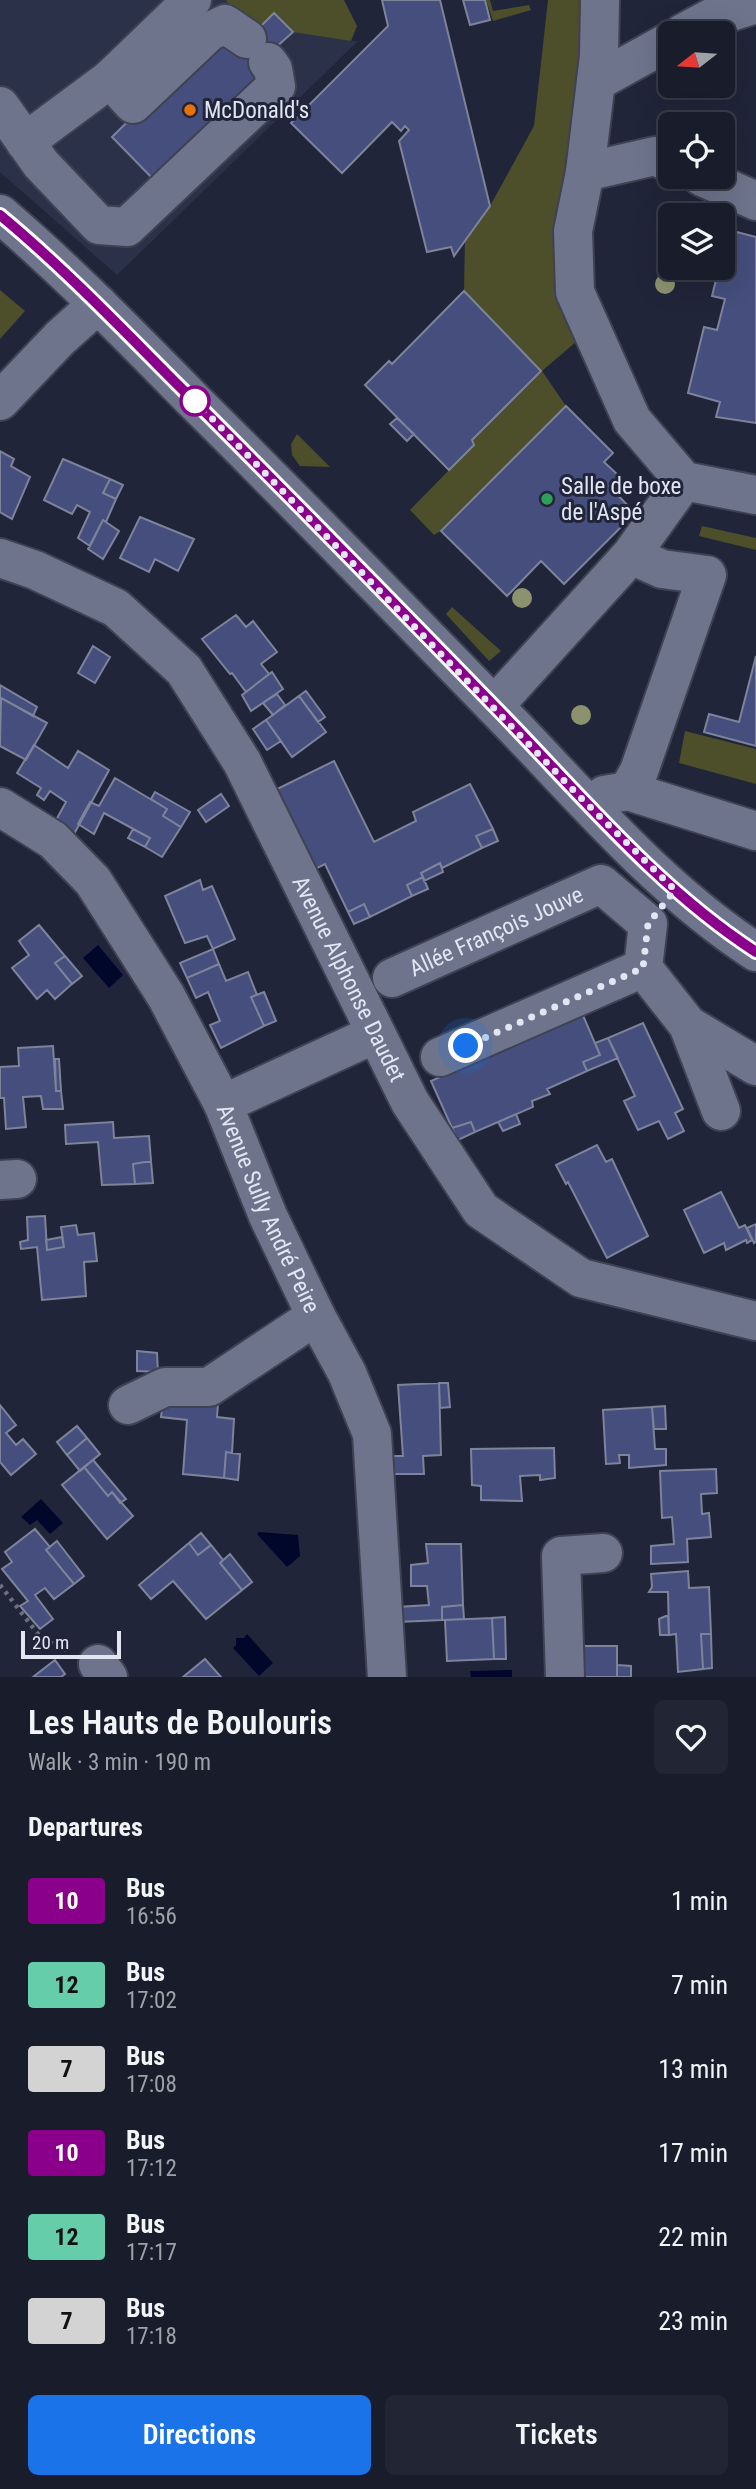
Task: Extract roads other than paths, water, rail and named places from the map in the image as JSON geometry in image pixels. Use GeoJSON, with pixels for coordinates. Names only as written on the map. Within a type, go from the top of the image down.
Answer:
{"type":"FeatureCollection","features":[{"type":"Feature","properties":{"kind":"street"},"geometry":{"type":"LineString","coordinates":[[25,142],[110,79],[192,0]]}},
{"type":"Feature","properties":{"kind":"street"},"geometry":{"type":"LineString","coordinates":[[600,0],[596,82],[585,172],[573,231],[575,292],[632,420],[684,481],[756,495]]}},
{"type":"Feature","properties":{"kind":"street"},"geometry":{"type":"LineString","coordinates":[[706,21],[756,4]]}},
{"type":"Feature","properties":{"kind":"street"},"geometry":{"type":"LineString","coordinates":[[0,106],[41,164],[99,225],[127,227],[276,86],[273,69],[258,50],[225,24],[209,32],[133,104],[110,79]]}},
{"type":"Feature","properties":{"kind":"street"},"geometry":{"type":"LineString","coordinates":[[596,82],[658,48]]}},
{"type":"Feature","properties":{"kind":"street"},"geometry":{"type":"LineString","coordinates":[[585,172],[658,157]]}},
{"type":"Feature","properties":{"kind":"street"},"geometry":{"type":"LineString","coordinates":[[729,189],[756,201]]}},
{"type":"Feature","properties":{"kind":"street"},"geometry":{"type":"LineString","coordinates":[[0,214],[98,304],[584,801],[675,890],[702,914],[756,952]]}},
{"type":"Feature","properties":{"kind":"street"},"geometry":{"type":"LineString","coordinates":[[0,401],[60,338],[98,304]]}},
{"type":"Feature","properties":{"kind":"street"},"geometry":{"type":"LineString","coordinates":[[494,706],[631,555],[684,481]]}},
{"type":"Feature","properties":{"kind":"street"},"geometry":{"type":"LineString","coordinates":[[628,791],[639,771],[707,575],[662,569],[631,555]]}},
{"type":"Feature","properties":{"kind":"street","name":"Avenue Alphonse Daudet"},"geometry":{"type":"LineString","coordinates":[[0,558],[35,569],[116,608],[184,670],[242,762],[410,1101],[481,1210],[581,1278],[756,1321]]}},
{"type":"Feature","properties":{"kind":"street"},"geometry":{"type":"LineString","coordinates":[[584,801],[628,791],[756,831]]}},
{"type":"Feature","properties":{"kind":"street","name":"Avenue Sully André Peire"},"geometry":{"type":"LineString","coordinates":[[0,807],[53,840],[93,881],[166,996],[223,1104],[268,1216],[347,1373],[372,1434],[387,1677]]}},
{"type":"Feature","properties":{"kind":"street","name":"Allée François Jouve"},"geometry":{"type":"LineString","coordinates":[[392,978],[601,884],[635,850]]}},
{"type":"Feature","properties":{"kind":"street","name":"Allée François Jouve"},"geometry":{"type":"LineString","coordinates":[[601,884],[648,924]]}},
{"type":"Feature","properties":{"kind":"street"},"geometry":{"type":"LineString","coordinates":[[675,890],[648,924],[643,968],[688,1025],[722,1111]]}},
{"type":"Feature","properties":{"kind":"street"},"geometry":{"type":"LineString","coordinates":[[440,1057],[643,968]]}},
{"type":"Feature","properties":{"kind":"street"},"geometry":{"type":"LineString","coordinates":[[688,1025],[756,1066]]}},
{"type":"Feature","properties":{"kind":"street"},"geometry":{"type":"LineString","coordinates":[[223,1104],[375,1034]]}},
{"type":"Feature","properties":{"kind":"street"},"geometry":{"type":"LineString","coordinates":[[128,1405],[165,1387],[209,1387],[316,1316]]}},
{"type":"Feature","properties":{"kind":"street"},"geometry":{"type":"LineString","coordinates":[[565,1677],[561,1556],[603,1553]]}},
{"type":"Feature","properties":{"kind":"place","name":"McDonald's"},"geometry":{"type":"Point","coordinates":[190,110]}},
{"type":"Feature","properties":{"kind":"place","name":"Salle de boxe de l'Aspé"},"geometry":{"type":"Point","coordinates":[547,499]}}]}
